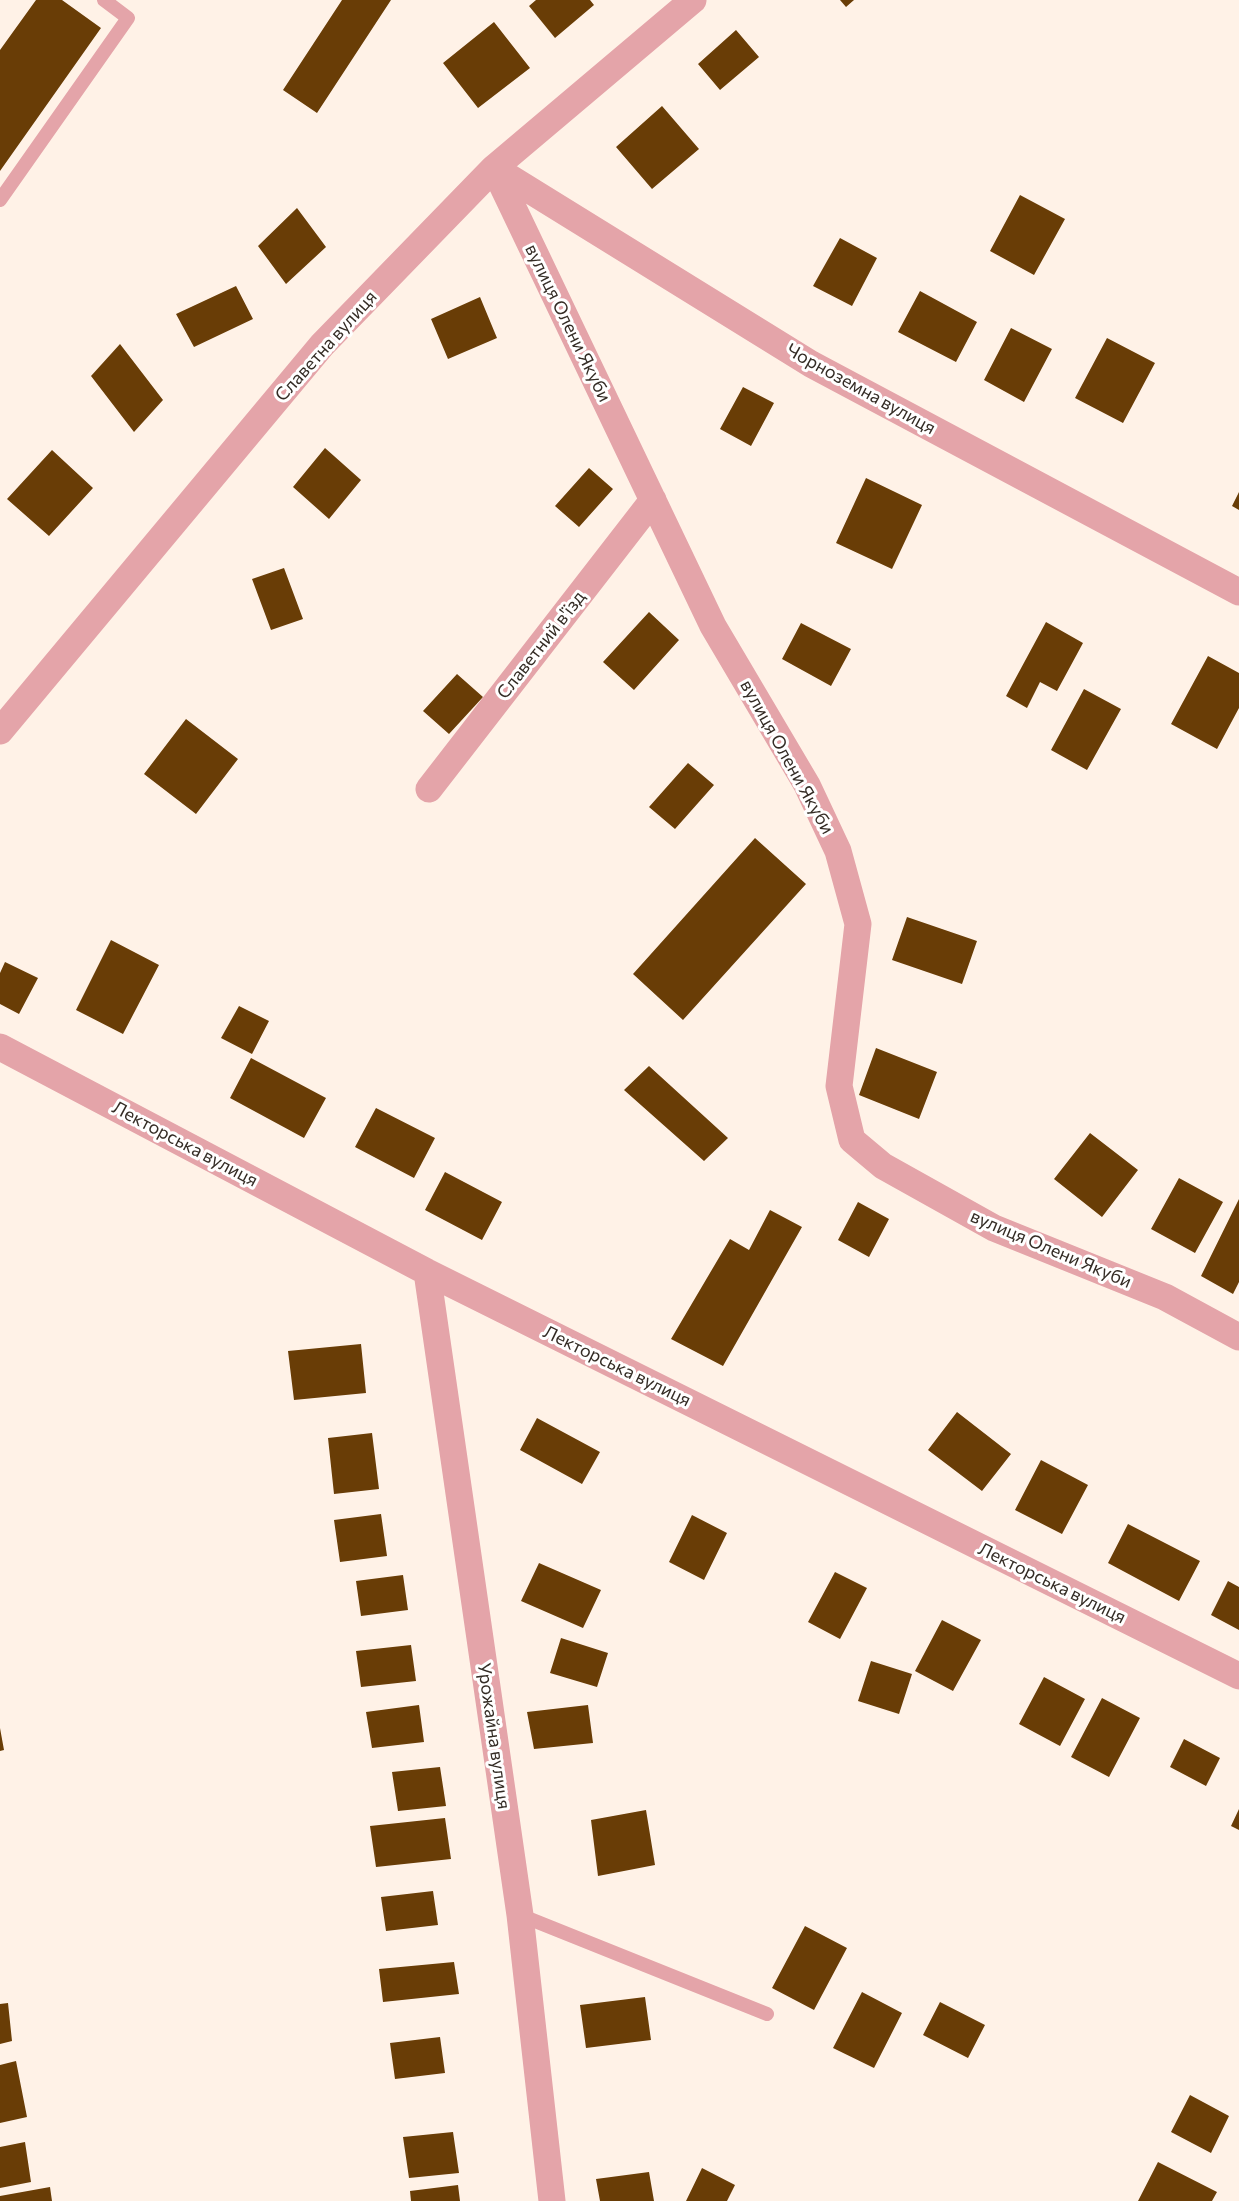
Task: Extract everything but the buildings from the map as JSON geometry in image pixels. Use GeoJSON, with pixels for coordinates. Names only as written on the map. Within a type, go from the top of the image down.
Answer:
{"type":"FeatureCollection","features":[{"type":"Feature","properties":{"kind":"street","name":"Славетна вулиця"},"geometry":{"type":"LineString","coordinates":[[0,731],[322,345],[494,168],[693,0]]}},
{"type":"Feature","properties":{"kind":"street","name":"вулиця Олени Якуби"},"geometry":{"type":"LineString","coordinates":[[494,168],[713,626],[807,785],[838,851],[858,924],[839,1086],[852,1140],[883,1166],[994,1228],[1165,1297],[1239,1337]]}},
{"type":"Feature","properties":{"kind":"street","name":"Чорноземна вулиця"},"geometry":{"type":"LineString","coordinates":[[494,168],[811,364],[1239,592]]}},
{"type":"Feature","properties":{"kind":"street","name":"Славетний в'їзд"},"geometry":{"type":"LineString","coordinates":[[429,789],[653,500]]}},
{"type":"Feature","properties":{"kind":"street","name":"Лекторська вулиця"},"geometry":{"type":"LineString","coordinates":[[0,1047],[427,1272],[1239,1676]]}},
{"type":"Feature","properties":{"kind":"street","name":"Урожайна вулиця"},"geometry":{"type":"LineString","coordinates":[[427,1272],[520,1915],[552,2201]]}},
{"type":"Feature","properties":{"kind":"lane"},"geometry":{"type":"LineString","coordinates":[[0,200],[128,18],[104,0]]}},
{"type":"Feature","properties":{"kind":"lane"},"geometry":{"type":"LineString","coordinates":[[520,1915],[766,2014]]}}]}
